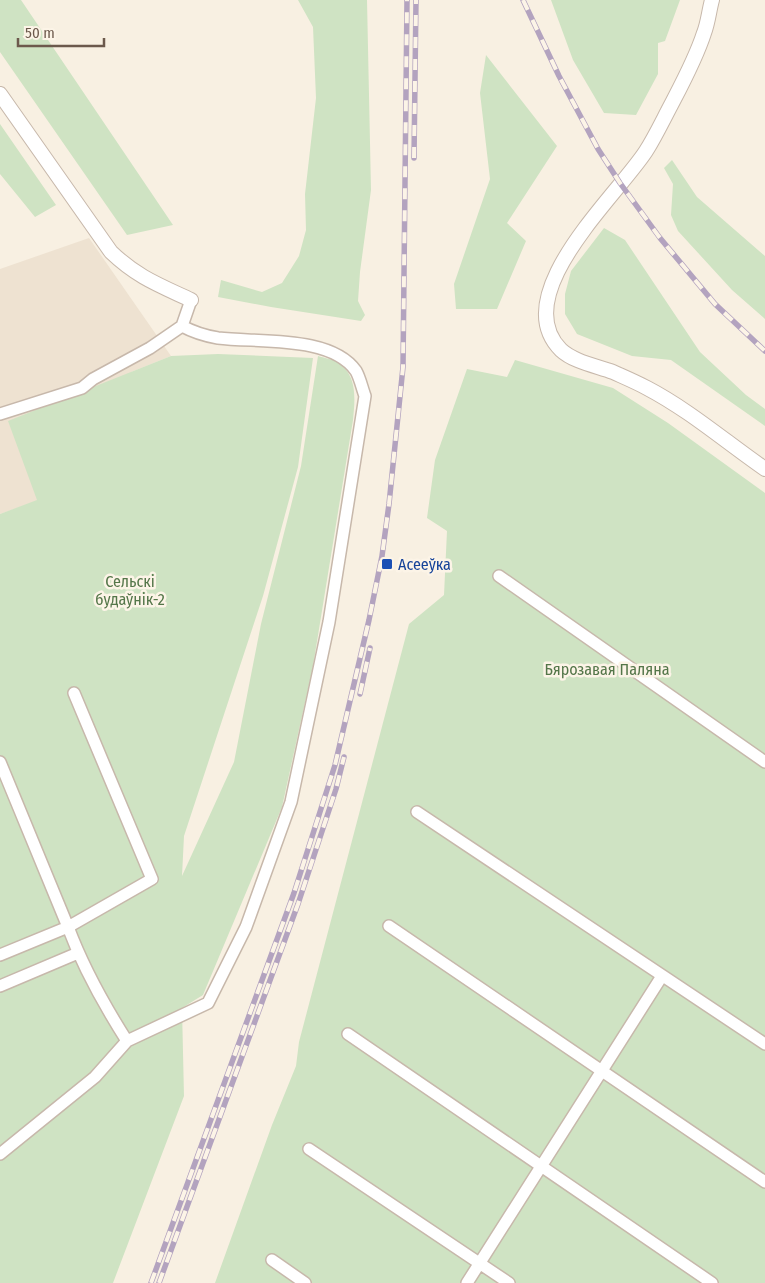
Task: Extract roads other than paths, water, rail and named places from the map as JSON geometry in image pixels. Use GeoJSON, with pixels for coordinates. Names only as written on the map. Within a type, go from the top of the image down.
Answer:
{"type":"FeatureCollection","features":[{"type":"Feature","properties":{"kind":"street"},"geometry":{"type":"LineString","coordinates":[[712,0],[705,33],[689,72],[645,152],[600,208],[572,247],[548,291],[545,318],[551,336],[562,350],[571,356],[630,380],[661,396],[765,469]]}},
{"type":"Feature","properties":{"kind":"street"},"geometry":{"type":"LineString","coordinates":[[0,94],[111,252],[126,267],[140,277],[191,300],[182,326],[150,348],[93,379],[82,388],[0,414]]}},
{"type":"Feature","properties":{"kind":"street"},"geometry":{"type":"LineString","coordinates":[[0,1154],[95,1077],[127,1042],[208,1004],[246,927],[290,802],[329,622],[365,396],[356,371],[341,356],[310,345],[216,338],[193,332],[182,326]]}},
{"type":"Feature","properties":{"kind":"street"},"geometry":{"type":"LineString","coordinates":[[499,576],[765,762]]}},
{"type":"Feature","properties":{"kind":"street"},"geometry":{"type":"LineString","coordinates":[[0,955],[68,927],[152,879],[74,693]]}},
{"type":"Feature","properties":{"kind":"street"},"geometry":{"type":"LineString","coordinates":[[0,762],[78,953],[108,1011],[127,1042]]}},
{"type":"Feature","properties":{"kind":"street"},"geometry":{"type":"LineString","coordinates":[[418,812],[765,1044]]}},
{"type":"Feature","properties":{"kind":"street"},"geometry":{"type":"LineString","coordinates":[[389,926],[765,1182]]}},
{"type":"Feature","properties":{"kind":"street"},"geometry":{"type":"LineString","coordinates":[[0,986],[78,953]]}},
{"type":"Feature","properties":{"kind":"street"},"geometry":{"type":"LineString","coordinates":[[468,1283],[662,976]]}},
{"type":"Feature","properties":{"kind":"street"},"geometry":{"type":"LineString","coordinates":[[348,1034],[712,1283]]}},
{"type":"Feature","properties":{"kind":"street"},"geometry":{"type":"LineString","coordinates":[[309,1149],[509,1283]]}},
{"type":"Feature","properties":{"kind":"street"},"geometry":{"type":"LineString","coordinates":[[272,1260],[305,1283]]}},
{"type":"Feature","properties":{"kind":"railway"},"geometry":{"type":"LineString","coordinates":[[151,1283],[294,893],[335,765],[382,556],[403,367],[407,0]]}},
{"type":"Feature","properties":{"kind":"railway"},"geometry":{"type":"LineString","coordinates":[[414,158],[416,0]]}},
{"type":"Feature","properties":{"kind":"railway"},"geometry":{"type":"LineString","coordinates":[[523,0],[559,76],[598,149],[620,183],[660,238],[715,304],[765,351]]}},
{"type":"Feature","properties":{"kind":"railway"},"geometry":{"type":"LineString","coordinates":[[360,694],[370,648]]}},
{"type":"Feature","properties":{"kind":"railway"},"geometry":{"type":"LineString","coordinates":[[159,1283],[298,904],[336,789],[344,757]]}},
{"type":"Feature","properties":{"kind":"place","name":"Асееўка"},"geometry":{"type":"Point","coordinates":[387,564]}},
{"type":"Feature","properties":{"kind":"park label","name":"Сельскі будаўнік-2"},"geometry":{"type":"Point","coordinates":[130,590]}},
{"type":"Feature","properties":{"kind":"park label","name":"Бярозавая Паляна"},"geometry":{"type":"Point","coordinates":[607,669]}}]}
